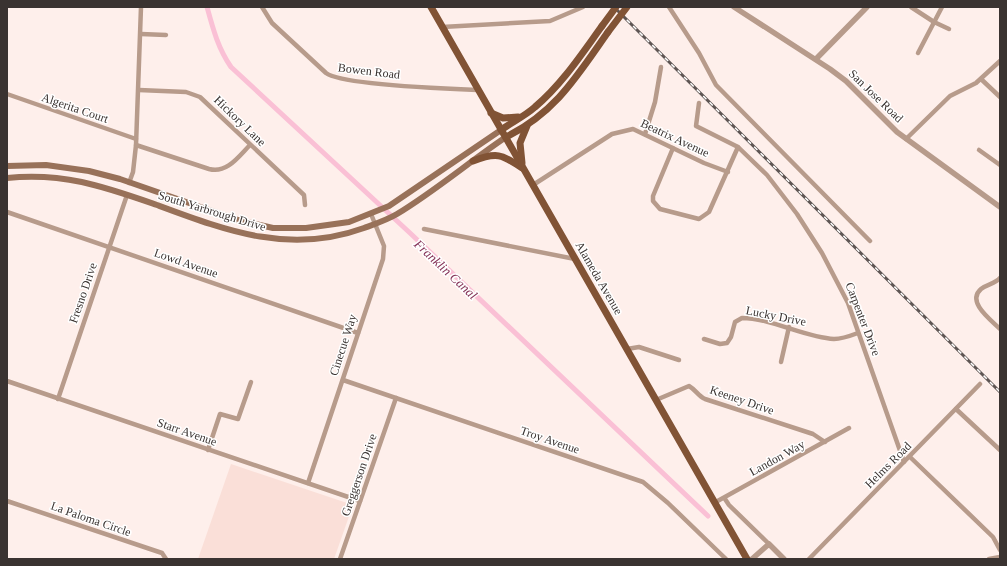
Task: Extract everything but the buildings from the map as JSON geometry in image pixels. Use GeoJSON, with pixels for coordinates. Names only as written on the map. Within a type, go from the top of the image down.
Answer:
{"type":"FeatureCollection","features":[{"type":"Feature","properties":{"kind":"main road","name":"Alameda Avenue"},"geometry":{"type":"LineString","coordinates":[[431,7],[747,559]]}},
{"type":"Feature","properties":{"kind":"main road"},"geometry":{"type":"LineString","coordinates":[[501,130],[534,108],[560,82],[616,7]]}},
{"type":"Feature","properties":{"kind":"main road"},"geometry":{"type":"LineString","coordinates":[[506,137],[527,126],[561,97],[627,7]]}},
{"type":"Feature","properties":{"kind":"main road"},"geometry":{"type":"LineString","coordinates":[[491,113],[508,118],[522,116]]}},
{"type":"Feature","properties":{"kind":"main road"},"geometry":{"type":"LineString","coordinates":[[524,170],[520,143],[527,126]]}},
{"type":"Feature","properties":{"kind":"main road","name":"South Yarbrough Drive"},"geometry":{"type":"LineString","coordinates":[[7,166],[36,164],[69,167],[108,176],[238,220],[273,228],[321,227],[348,222],[371,214],[391,204],[501,130]]}},
{"type":"Feature","properties":{"kind":"main road","name":"South Yarbrough Drive"},"geometry":{"type":"LineString","coordinates":[[7,178],[46,177],[96,184],[236,232],[277,240],[324,239],[376,224],[400,212],[506,137]]}},
{"type":"Feature","properties":{"kind":"main road"},"geometry":{"type":"LineString","coordinates":[[473,161],[492,155],[503,156],[524,170]]}},
{"type":"Feature","properties":{"kind":"street"},"geometry":{"type":"LineString","coordinates":[[129,183],[133,172],[136,142],[141,7]]}},
{"type":"Feature","properties":{"kind":"street","name":"Bowen Road"},"geometry":{"type":"LineString","coordinates":[[262,7],[272,23],[326,73],[334,78],[479,90]]}},
{"type":"Feature","properties":{"kind":"street"},"geometry":{"type":"LineString","coordinates":[[442,27],[550,21],[583,7]]}},
{"type":"Feature","properties":{"kind":"street"},"geometry":{"type":"LineString","coordinates":[[669,7],[699,53],[716,85],[870,241]]}},
{"type":"Feature","properties":{"kind":"street","name":"San Jose Road"},"geometry":{"type":"LineString","coordinates":[[734,7],[816,59],[846,81],[889,125],[906,139],[1000,207]]}},
{"type":"Feature","properties":{"kind":"street"},"geometry":{"type":"LineString","coordinates":[[816,59],[867,7]]}},
{"type":"Feature","properties":{"kind":"street"},"geometry":{"type":"LineString","coordinates":[[911,7],[934,22],[949,29]]}},
{"type":"Feature","properties":{"kind":"street"},"geometry":{"type":"LineString","coordinates":[[918,53],[942,7]]}},
{"type":"Feature","properties":{"kind":"street"},"geometry":{"type":"LineString","coordinates":[[140,34],[166,35]]}},
{"type":"Feature","properties":{"kind":"street"},"geometry":{"type":"LineString","coordinates":[[906,139],[950,96],[981,79],[1000,61]]}},
{"type":"Feature","properties":{"kind":"street"},"geometry":{"type":"LineString","coordinates":[[645,134],[655,102],[661,67]]}},
{"type":"Feature","properties":{"kind":"street"},"geometry":{"type":"LineString","coordinates":[[981,79],[1000,97]]}},
{"type":"Feature","properties":{"kind":"street","name":"Hickory Lane"},"geometry":{"type":"LineString","coordinates":[[139,90],[186,92],[196,95],[304,195],[305,205]]}},
{"type":"Feature","properties":{"kind":"street","name":"Algerita Court"},"geometry":{"type":"LineString","coordinates":[[7,94],[209,169],[218,170],[229,166],[250,145]]}},
{"type":"Feature","properties":{"kind":"street","name":"Carpenter Drive"},"geometry":{"type":"LineString","coordinates":[[700,104],[696,126],[738,147],[767,175],[797,214],[829,266],[848,303],[904,462]]}},
{"type":"Feature","properties":{"kind":"street","name":"Beatrix Avenue"},"geometry":{"type":"LineString","coordinates":[[533,185],[612,134],[633,129],[728,172]]}},
{"type":"Feature","properties":{"kind":"street"},"geometry":{"type":"LineString","coordinates":[[673,148],[653,196],[654,205],[660,209],[694,219],[704,217],[709,212],[738,147]]}},
{"type":"Feature","properties":{"kind":"street"},"geometry":{"type":"LineString","coordinates":[[979,150],[1000,165]]}},
{"type":"Feature","properties":{"kind":"street","name":"Fresno Drive"},"geometry":{"type":"LineString","coordinates":[[58,399],[127,195]]}},
{"type":"Feature","properties":{"kind":"street","name":"Lowd Avenue"},"geometry":{"type":"LineString","coordinates":[[7,212],[358,333]]}},
{"type":"Feature","properties":{"kind":"street","name":"Cinecue Way"},"geometry":{"type":"LineString","coordinates":[[308,484],[385,251],[371,214]]}},
{"type":"Feature","properties":{"kind":"street"},"geometry":{"type":"LineString","coordinates":[[424,229],[575,259]]}},
{"type":"Feature","properties":{"kind":"street"},"geometry":{"type":"LineString","coordinates":[[1000,278],[994,284],[982,288],[978,292],[976,300],[978,307],[1000,329]]}},
{"type":"Feature","properties":{"kind":"street","name":"Lucky Drive"},"geometry":{"type":"LineString","coordinates":[[704,339],[720,344],[727,343],[731,337],[735,322],[742,318],[789,327],[833,339],[858,333]]}},
{"type":"Feature","properties":{"kind":"street"},"geometry":{"type":"LineString","coordinates":[[781,362],[789,327]]}},
{"type":"Feature","properties":{"kind":"street"},"geometry":{"type":"LineString","coordinates":[[626,349],[639,347],[679,360]]}},
{"type":"Feature","properties":{"kind":"street","name":"Troy Avenue"},"geometry":{"type":"LineString","coordinates":[[343,380],[643,482],[668,503],[726,559]]}},
{"type":"Feature","properties":{"kind":"street","name":"Starr Avenue"},"geometry":{"type":"LineString","coordinates":[[7,381],[360,501]]}},
{"type":"Feature","properties":{"kind":"street"},"geometry":{"type":"LineString","coordinates":[[208,450],[220,414],[238,419],[251,382]]}},
{"type":"Feature","properties":{"kind":"street","name":"Helms Road"},"geometry":{"type":"LineString","coordinates":[[809,559],[980,384]]}},
{"type":"Feature","properties":{"kind":"street","name":"Keeney Drive"},"geometry":{"type":"LineString","coordinates":[[656,400],[689,386],[695,389],[698,396],[705,400],[812,434],[825,442]]}},
{"type":"Feature","properties":{"kind":"street","name":"Greggerson Drive"},"geometry":{"type":"LineString","coordinates":[[340,559],[396,398]]}},
{"type":"Feature","properties":{"kind":"street"},"geometry":{"type":"LineString","coordinates":[[956,409],[1000,450]]}},
{"type":"Feature","properties":{"kind":"street","name":"Landon Way"},"geometry":{"type":"LineString","coordinates":[[714,503],[725,499],[849,428]]}},
{"type":"Feature","properties":{"kind":"street"},"geometry":{"type":"LineString","coordinates":[[910,457],[993,537],[1000,550]]}},
{"type":"Feature","properties":{"kind":"street"},"geometry":{"type":"LineString","coordinates":[[725,499],[729,505],[784,559]]}},
{"type":"Feature","properties":{"kind":"street","name":"La Paloma Circle"},"geometry":{"type":"LineString","coordinates":[[7,501],[162,553],[166,559]]}},
{"type":"Feature","properties":{"kind":"street"},"geometry":{"type":"LineString","coordinates":[[752,559],[769,544]]}},
{"type":"Feature","properties":{"kind":"street"},"geometry":{"type":"LineString","coordinates":[[989,559],[1000,558]]}},
{"type":"Feature","properties":{"kind":"shaded area"},"geometry":{"type":"Polygon","coordinates":[[[231,464],[353,505],[334,559],[198,559],[231,464]]]}},
{"type":"Feature","properties":{"kind":"waterway","name":"Franklin Canal"},"geometry":{"type":"LineString","coordinates":[[207,7],[219,45],[231,67],[410,233],[708,516]]}},
{"type":"Feature","properties":{"kind":"railway"},"geometry":{"type":"LineString","coordinates":[[614,7],[1000,392]]}}]}
